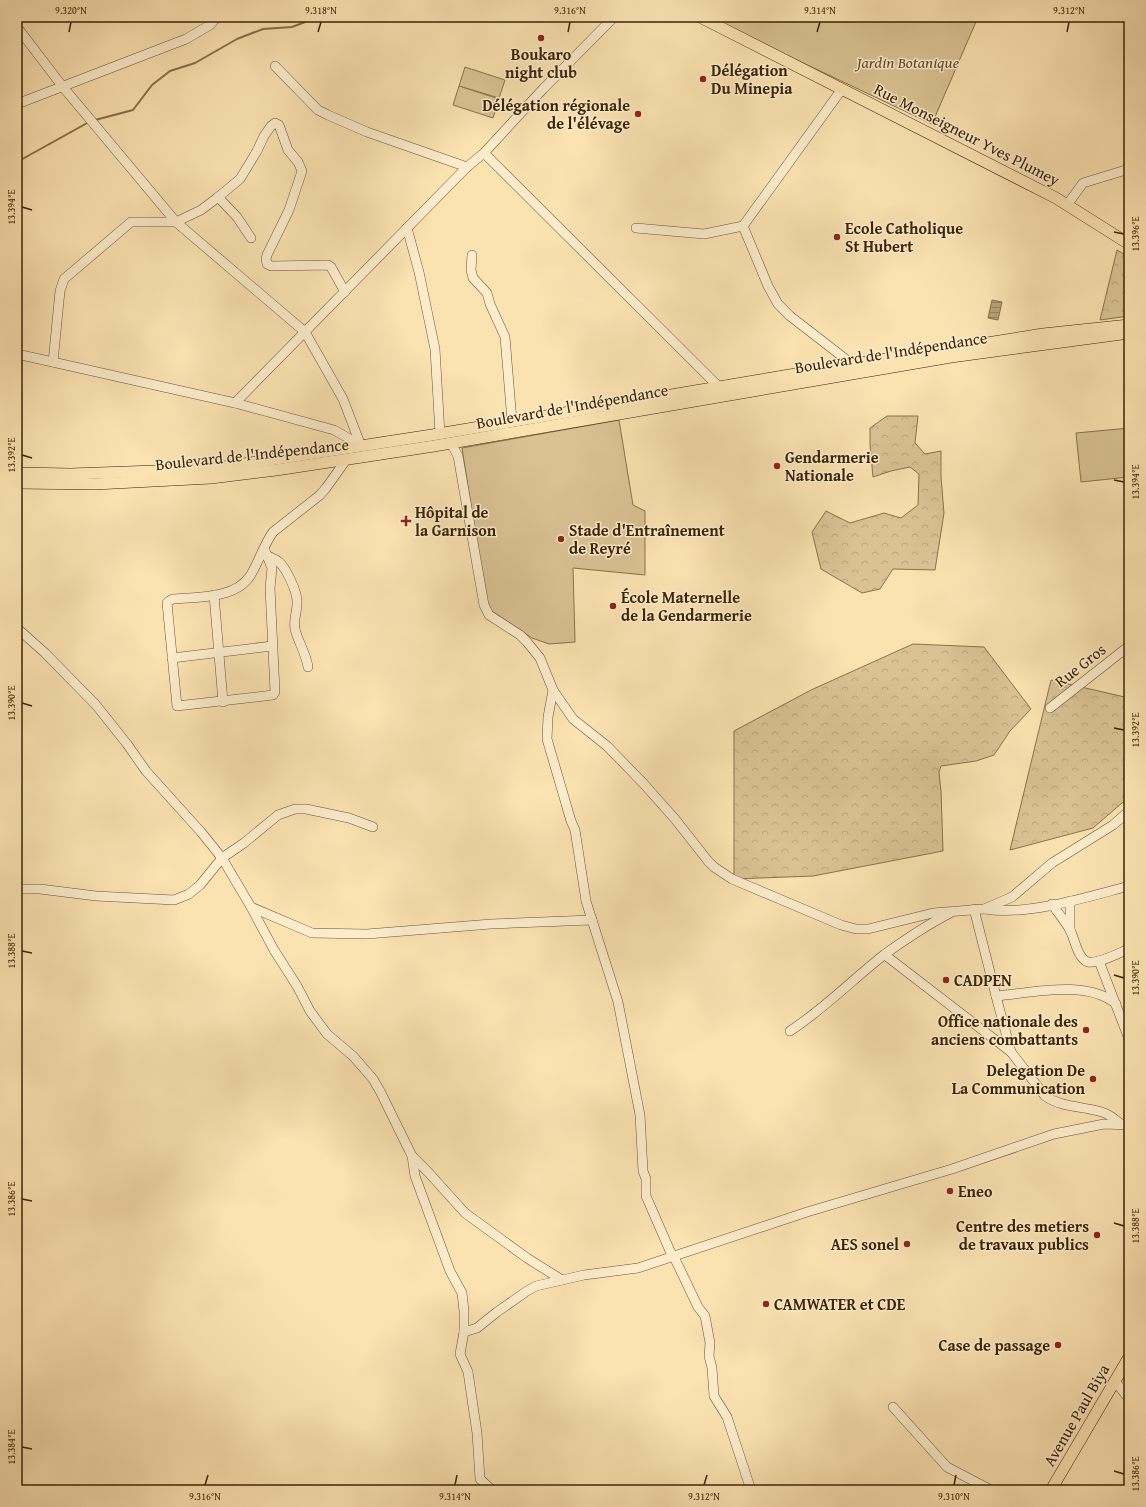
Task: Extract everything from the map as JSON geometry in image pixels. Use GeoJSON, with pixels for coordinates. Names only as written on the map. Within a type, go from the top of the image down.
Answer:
{"type":"FeatureCollection","features":[{"type":"Feature","properties":{"kind":"main road","name":"Rue Monseigneur Yves Plumey"},"geometry":{"type":"LineString","coordinates":[[700,17],[1056,198],[1129,244]]}},
{"type":"Feature","properties":{"kind":"main road","name":"Boulevard de l'Indépendance"},"geometry":{"type":"LineString","coordinates":[[17,473],[71,474],[211,469],[440,434],[852,364],[1044,334],[1129,325]]}},
{"type":"Feature","properties":{"kind":"main road","name":"Boulevard de l'Indépendance"},"geometry":{"type":"LineString","coordinates":[[17,483],[96,484],[210,478],[346,460],[950,357],[1129,333]]}},
{"type":"Feature","properties":{"kind":"main road","name":"Avenue Paul Biya"},"geometry":{"type":"LineString","coordinates":[[1053,1489],[1129,1357]]}},
{"type":"Feature","properties":{"kind":"street"},"geometry":{"type":"LineString","coordinates":[[17,104],[186,39],[210,25],[217,17]]}},
{"type":"Feature","properties":{"kind":"street"},"geometry":{"type":"LineString","coordinates":[[235,403],[467,167],[484,153],[543,89],[614,17]]}},
{"type":"Feature","properties":{"kind":"street"},"geometry":{"type":"LineString","coordinates":[[17,27],[63,87],[176,222],[305,332],[343,399],[359,446]]}},
{"type":"Feature","properties":{"kind":"street"},"geometry":{"type":"LineString","coordinates":[[275,66],[318,110],[323,113],[367,132],[467,167]]}},
{"type":"Feature","properties":{"kind":"street"},"geometry":{"type":"LineString","coordinates":[[636,228],[704,234],[743,226],[842,89]]}},
{"type":"Feature","properties":{"kind":"street"},"geometry":{"type":"LineString","coordinates":[[53,362],[60,291],[64,279],[131,222],[176,222],[201,210],[240,179],[271,126],[275,123],[279,125],[288,150],[298,162],[302,171],[289,210],[267,255],[267,264],[271,266],[328,265],[331,267],[345,292]]}},
{"type":"Feature","properties":{"kind":"street"},"geometry":{"type":"LineString","coordinates":[[484,153],[718,386]]}},
{"type":"Feature","properties":{"kind":"street"},"geometry":{"type":"LineString","coordinates":[[1067,205],[1083,183],[1129,169]]}},
{"type":"Feature","properties":{"kind":"street"},"geometry":{"type":"LineString","coordinates":[[218,197],[237,217],[251,238]]}},
{"type":"Feature","properties":{"kind":"street"},"geometry":{"type":"LineString","coordinates":[[743,226],[768,286],[778,304],[790,316],[852,364]]}},
{"type":"Feature","properties":{"kind":"street"},"geometry":{"type":"LineString","coordinates":[[407,228],[419,272],[435,349],[440,434]]}},
{"type":"Feature","properties":{"kind":"street"},"geometry":{"type":"LineString","coordinates":[[472,255],[471,270],[473,278],[487,293],[504,337],[512,421]]}},
{"type":"Feature","properties":{"kind":"street"},"geometry":{"type":"LineString","coordinates":[[17,354],[235,403],[334,430],[355,442],[359,446]]}},
{"type":"Feature","properties":{"kind":"street"},"geometry":{"type":"LineString","coordinates":[[451,443],[458,456],[484,605],[489,615],[520,635],[527,642],[540,658],[553,690],[573,719],[607,746],[644,783],[708,861],[732,879],[842,925],[856,929],[868,930],[933,913],[974,909],[1014,911],[1070,901],[1129,886]]}},
{"type":"Feature","properties":{"kind":"street"},"geometry":{"type":"LineString","coordinates":[[264,548],[268,556],[272,573],[270,588],[272,646],[276,689],[273,695],[223,702],[177,706],[167,603],[173,600],[228,592],[245,583],[252,571],[264,548],[273,532],[320,495],[346,460]]}},
{"type":"Feature","properties":{"kind":"street"},"geometry":{"type":"LineString","coordinates":[[268,556],[275,558],[281,564],[289,578],[298,600],[294,621],[295,630],[306,657],[308,667]]}},
{"type":"Feature","properties":{"kind":"street"},"geometry":{"type":"LineString","coordinates":[[214,595],[223,702]]}},
{"type":"Feature","properties":{"kind":"street"},"geometry":{"type":"LineString","coordinates":[[17,628],[45,653],[96,705],[146,771],[201,832],[222,858],[310,1011],[327,1034],[353,1056],[373,1080],[412,1156],[416,1176],[450,1271],[462,1293],[464,1303],[464,1332],[460,1354],[468,1372],[477,1433],[480,1479],[492,1490]]}},
{"type":"Feature","properties":{"kind":"street"},"geometry":{"type":"LineString","coordinates":[[172,658],[272,646]]}},
{"type":"Feature","properties":{"kind":"street","name":"Rue Gros"},"geometry":{"type":"LineString","coordinates":[[1050,708],[1129,646]]}},
{"type":"Feature","properties":{"kind":"street"},"geometry":{"type":"LineString","coordinates":[[553,690],[548,717],[547,739],[570,821],[575,830],[586,901],[618,1002],[640,1115],[643,1171],[646,1179],[646,1196],[698,1307],[705,1316],[710,1343],[709,1356],[712,1368],[714,1396],[727,1417],[751,1490]]}},
{"type":"Feature","properties":{"kind":"street"},"geometry":{"type":"LineString","coordinates":[[17,890],[40,889],[96,896],[174,900],[188,894],[200,885],[222,858],[244,843],[278,815],[295,809],[322,812],[349,818],[373,827]]}},
{"type":"Feature","properties":{"kind":"street"},"geometry":{"type":"LineString","coordinates":[[984,909],[1012,897],[1052,863],[1113,825],[1129,812]]}},
{"type":"Feature","properties":{"kind":"street"},"geometry":{"type":"LineString","coordinates":[[1070,901],[1070,930]]}},
{"type":"Feature","properties":{"kind":"street"},"geometry":{"type":"LineString","coordinates":[[1052,904],[1070,930],[1080,955],[1084,960],[1089,962],[1099,961],[1129,949]]}},
{"type":"Feature","properties":{"kind":"street"},"geometry":{"type":"LineString","coordinates":[[251,907],[312,933],[367,934],[491,924],[592,920]]}},
{"type":"Feature","properties":{"kind":"street"},"geometry":{"type":"LineString","coordinates":[[974,909],[1011,1052]]}},
{"type":"Feature","properties":{"kind":"street"},"geometry":{"type":"LineString","coordinates":[[790,1031],[812,1017],[885,955],[925,926],[954,910]]}},
{"type":"Feature","properties":{"kind":"street"},"geometry":{"type":"LineString","coordinates":[[885,955],[1011,1052],[1045,1096],[1052,1101],[1103,1112],[1126,1122]]}},
{"type":"Feature","properties":{"kind":"street"},"geometry":{"type":"LineString","coordinates":[[1099,961],[1129,1039]]}},
{"type":"Feature","properties":{"kind":"street"},"geometry":{"type":"LineString","coordinates":[[996,996],[1070,989],[1098,993],[1116,1004]]}},
{"type":"Feature","properties":{"kind":"street"},"geometry":{"type":"LineString","coordinates":[[464,1332],[477,1328],[497,1312],[536,1286],[584,1275],[632,1270],[807,1212],[952,1169],[1054,1134],[1092,1126],[1126,1122]]}},
{"type":"Feature","properties":{"kind":"street"},"geometry":{"type":"LineString","coordinates":[[412,1156],[465,1213],[527,1258],[562,1280]]}},
{"type":"Feature","properties":{"kind":"street"},"geometry":{"type":"LineString","coordinates":[[1115,1381],[1129,1399]]}},
{"type":"Feature","properties":{"kind":"street"},"geometry":{"type":"LineString","coordinates":[[893,1407],[947,1467],[991,1490]]}},
{"type":"Feature","properties":{"kind":"green space","name":"Jardin Botanique"},"geometry":{"type":"Polygon","coordinates":[[[706,17],[978,17],[932,124],[706,17]]]}},
{"type":"Feature","properties":{"kind":"green space"},"geometry":{"type":"Polygon","coordinates":[[[465,67],[505,80],[499,98],[459,86],[465,67]]]}},
{"type":"Feature","properties":{"kind":"green space"},"geometry":{"type":"Polygon","coordinates":[[[459,86],[499,99],[493,118],[453,105],[459,86]]]}},
{"type":"Feature","properties":{"kind":"green space"},"geometry":{"type":"Polygon","coordinates":[[[1117,250],[1129,257],[1129,316],[1100,320],[1117,250]]]}},
{"type":"Feature","properties":{"kind":"green space"},"geometry":{"type":"Polygon","coordinates":[[[887,416],[918,416],[915,443],[925,454],[941,451],[941,477],[944,513],[935,570],[893,569],[880,589],[862,593],[821,569],[812,532],[826,511],[850,523],[884,513],[901,518],[918,505],[919,474],[910,467],[873,477],[870,428],[887,416]]]}},
{"type":"Feature","properties":{"kind":"green space","name":"Stade d'Entraînement de Reyré"},"geometry":{"type":"Polygon","coordinates":[[[619,420],[633,505],[645,511],[645,575],[573,568],[575,642],[549,644],[532,638],[490,610],[485,595],[462,448],[619,420]]]}},
{"type":"Feature","properties":{"kind":"green space"},"geometry":{"type":"Polygon","coordinates":[[[1129,428],[1129,477],[1081,482],[1076,433],[1129,428]]]}},
{"type":"Feature","properties":{"kind":"green space"},"geometry":{"type":"Polygon","coordinates":[[[913,644],[984,647],[1031,709],[1010,731],[994,755],[976,761],[941,766],[939,772],[943,851],[813,876],[734,879],[734,731],[811,690],[913,644]]]}},
{"type":"Feature","properties":{"kind":"green space"},"geometry":{"type":"Polygon","coordinates":[[[1051,680],[1129,698],[1129,797],[1093,828],[1010,850],[1051,680]]]}},
{"type":"Feature","properties":{"kind":"shaded area"},"geometry":{"type":"Polygon","coordinates":[[[992,300],[1002,302],[998,320],[988,318],[992,300]]]}},
{"type":"Feature","properties":{"kind":"waterway"},"geometry":{"type":"LineString","coordinates":[[95,120],[133,110],[152,85],[170,71],[195,63],[237,39],[263,29],[292,27],[305,22],[312,17]]}},
{"type":"Feature","properties":{"kind":"waterway"},"geometry":{"type":"LineString","coordinates":[[17,162],[89,122]]}},
{"type":"Feature","properties":{"kind":"place","name":"Boukaro night club"},"geometry":{"type":"Point","coordinates":[541,38]}},
{"type":"Feature","properties":{"kind":"place","name":"Délégation Du Minepia"},"geometry":{"type":"Point","coordinates":[703,79]}},
{"type":"Feature","properties":{"kind":"place","name":"Délégation régionale de l'élévage"},"geometry":{"type":"Point","coordinates":[638,114]}},
{"type":"Feature","properties":{"kind":"place","name":"Ecole Catholique St Hubert"},"geometry":{"type":"Point","coordinates":[837,237]}},
{"type":"Feature","properties":{"kind":"place","name":"Gendarmerie Nationale"},"geometry":{"type":"Point","coordinates":[777,466]}},
{"type":"Feature","properties":{"kind":"place","name":"Hôpital de la Garnison"},"geometry":{"type":"Point","coordinates":[406,521]}},
{"type":"Feature","properties":{"kind":"place","name":"Stade d'Entraînement de Reyré"},"geometry":{"type":"Point","coordinates":[561,539]}},
{"type":"Feature","properties":{"kind":"place","name":"École Maternelle de la Gendarmerie"},"geometry":{"type":"Point","coordinates":[613,606]}},
{"type":"Feature","properties":{"kind":"place","name":"CADPEN"},"geometry":{"type":"Point","coordinates":[946,980]}},
{"type":"Feature","properties":{"kind":"place","name":"Office nationale des anciens combattants"},"geometry":{"type":"Point","coordinates":[1086,1030]}},
{"type":"Feature","properties":{"kind":"place","name":"Delegation De La Communication"},"geometry":{"type":"Point","coordinates":[1093,1079]}},
{"type":"Feature","properties":{"kind":"place","name":"Eneo"},"geometry":{"type":"Point","coordinates":[950,1191]}},
{"type":"Feature","properties":{"kind":"place","name":"Centre des metiers de travaux publics"},"geometry":{"type":"Point","coordinates":[1097,1235]}},
{"type":"Feature","properties":{"kind":"place","name":"AES sonel"},"geometry":{"type":"Point","coordinates":[907,1244]}},
{"type":"Feature","properties":{"kind":"place","name":"CAMWATER et CDE"},"geometry":{"type":"Point","coordinates":[766,1304]}},
{"type":"Feature","properties":{"kind":"place","name":"Case de passage"},"geometry":{"type":"Point","coordinates":[1058,1345]}}]}
